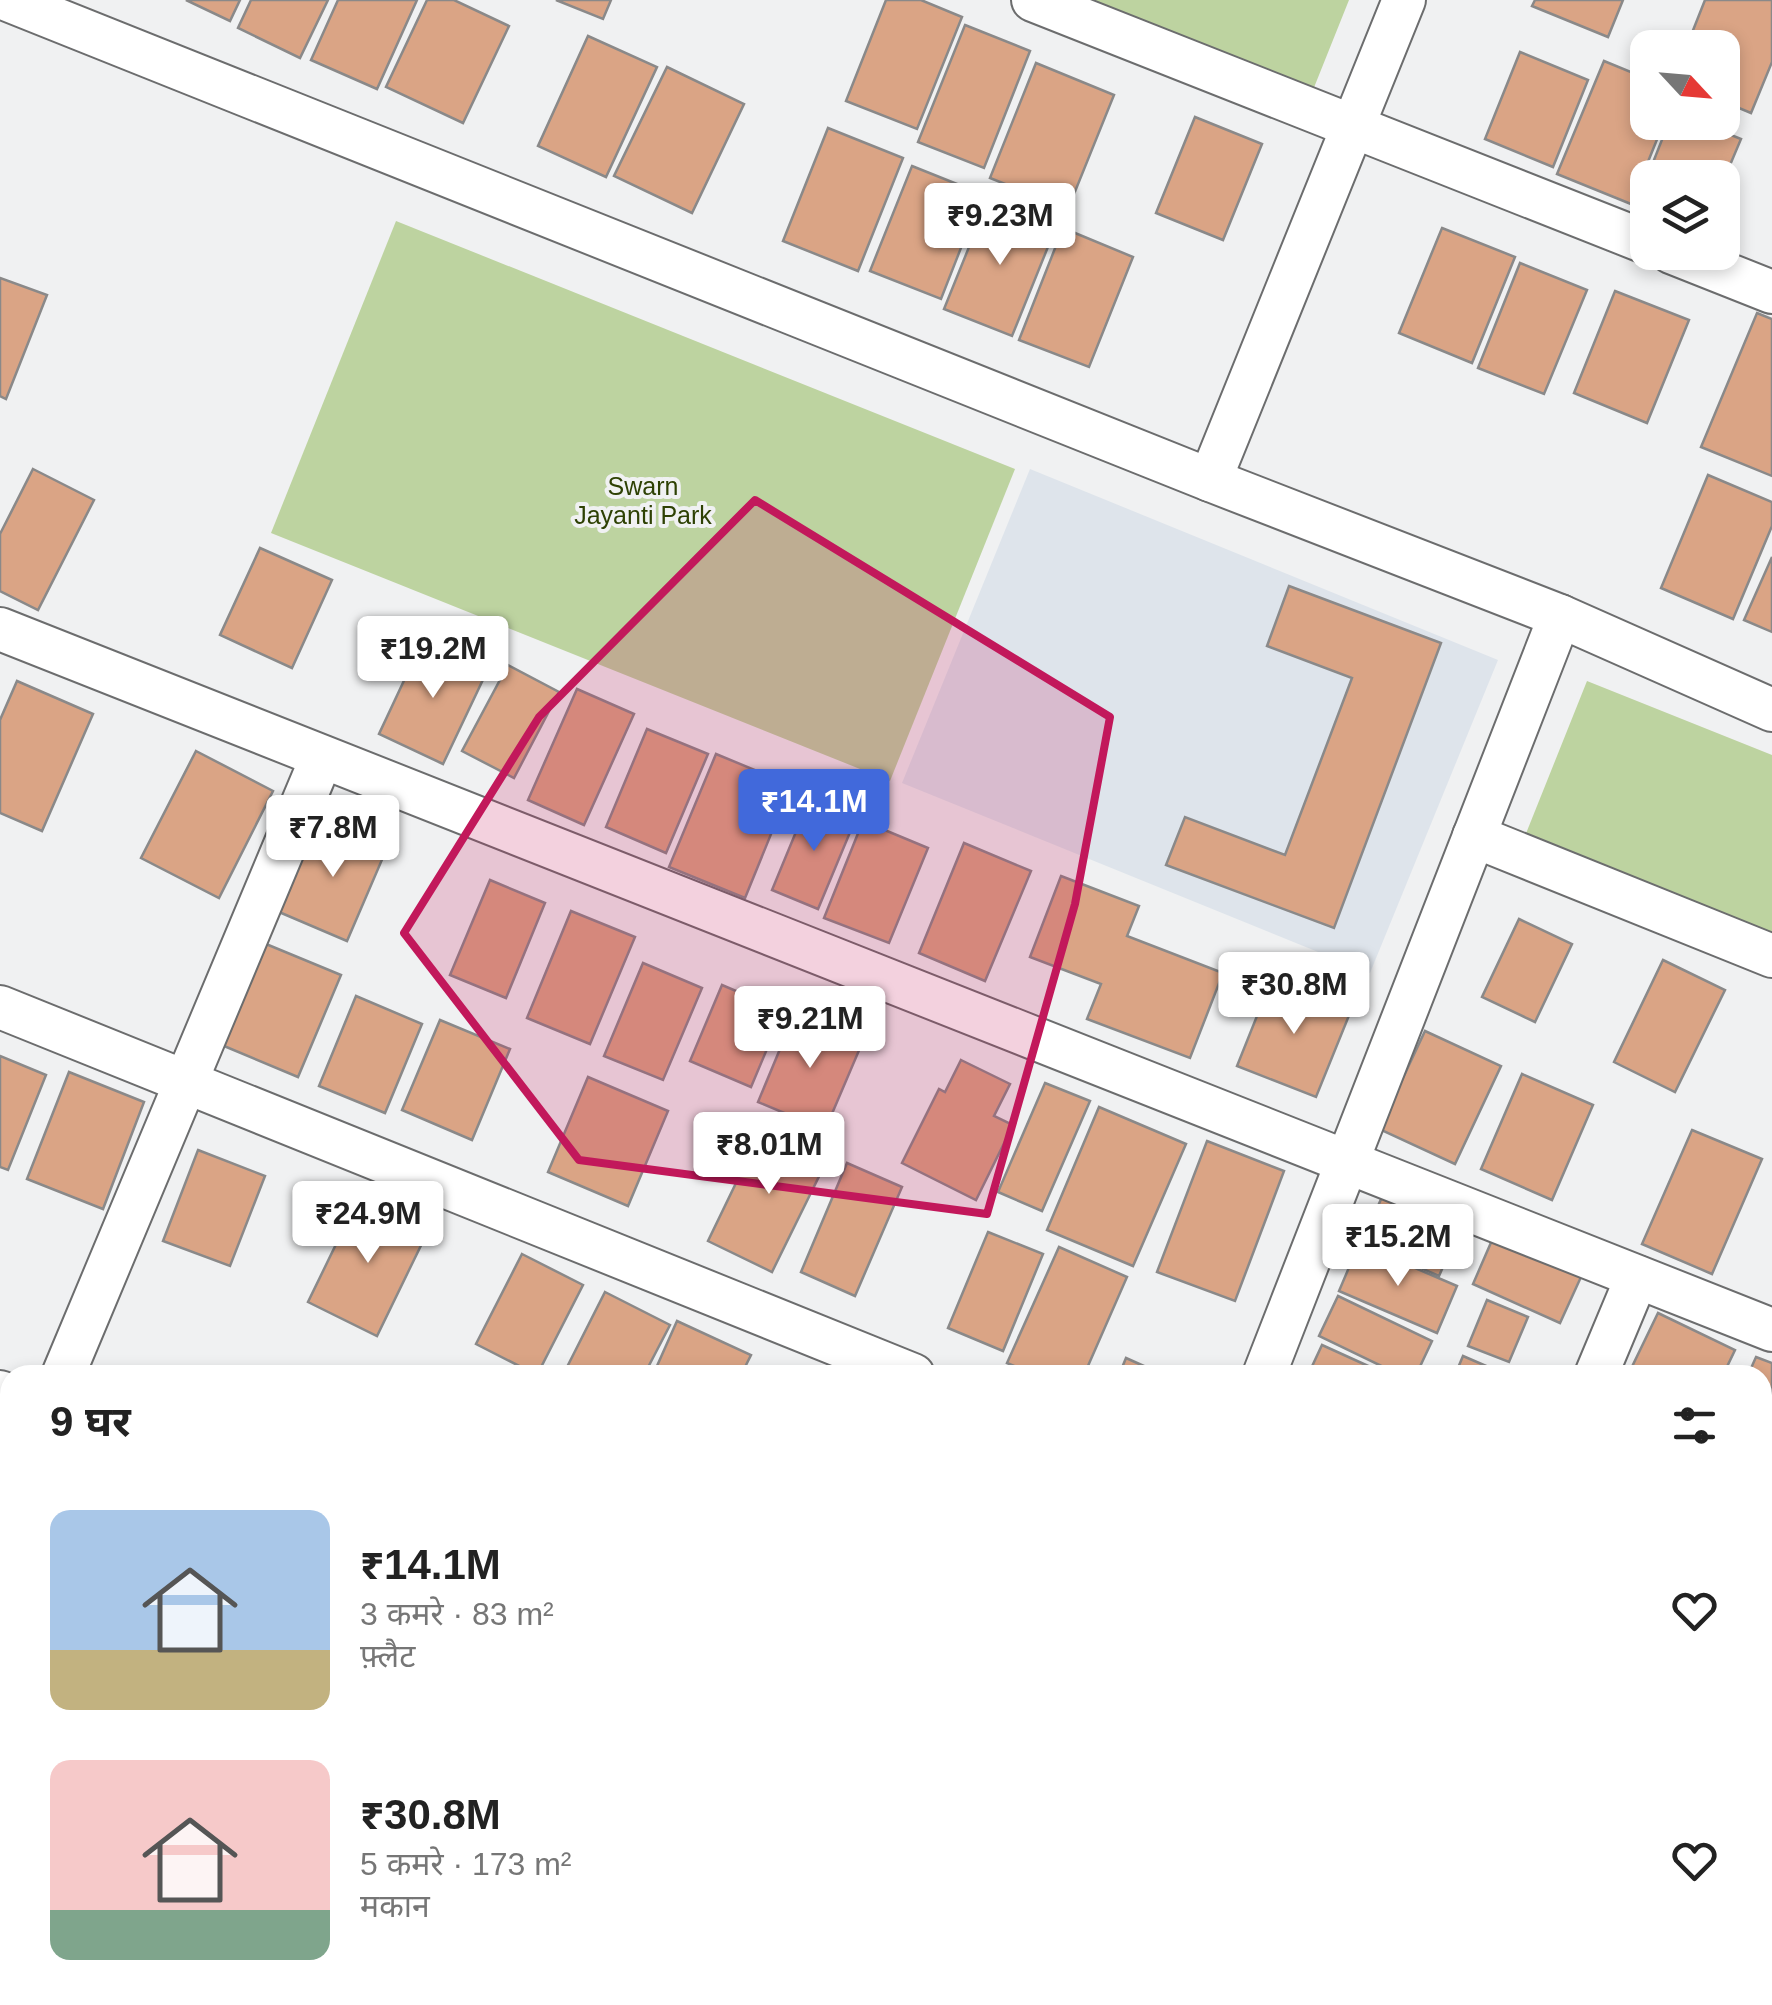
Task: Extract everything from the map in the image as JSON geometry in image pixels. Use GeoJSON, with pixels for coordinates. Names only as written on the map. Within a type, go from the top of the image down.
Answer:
{"type":"FeatureCollection","features":[{"type":"Feature","properties":{"kind":"street"},"geometry":{"type":"LineString","coordinates":[[8,0],[1560,616],[1772,710]]}},
{"type":"Feature","properties":{"kind":"street"},"geometry":{"type":"LineString","coordinates":[[1032,0],[1630,236]]}},
{"type":"Feature","properties":{"kind":"street"},"geometry":{"type":"LineString","coordinates":[[1210,480],[1404,0]]}},
{"type":"Feature","properties":{"kind":"street"},"geometry":{"type":"LineString","coordinates":[[1716,270],[1772,292]]}},
{"type":"Feature","properties":{"kind":"street"},"geometry":{"type":"LineString","coordinates":[[1268,1365],[1560,616]]}},
{"type":"Feature","properties":{"kind":"street"},"geometry":{"type":"LineString","coordinates":[[0,630],[1772,1330]]}},
{"type":"Feature","properties":{"kind":"street"},"geometry":{"type":"LineString","coordinates":[[67,1365],[322,757]]}},
{"type":"Feature","properties":{"kind":"street"},"geometry":{"type":"LineString","coordinates":[[1474,836],[1772,956]]}},
{"type":"Feature","properties":{"kind":"street"},"geometry":{"type":"LineString","coordinates":[[0,1007],[888,1365]]}},
{"type":"Feature","properties":{"kind":"street"},"geometry":{"type":"LineString","coordinates":[[1600,1365],[1637,1276]]}},
{"type":"Feature","properties":{"kind":"highlighted area"},"geometry":{"type":"Polygon","coordinates":[[[755,500],[1110,717],[1075,904],[987,1214],[579,1160],[404,933],[539,717],[755,500]]]}},
{"type":"Feature","properties":{"kind":"shaded area"},"geometry":{"type":"Polygon","coordinates":[[[1030,469],[1498,660],[1370,973],[902,783],[1030,469]]]}},
{"type":"Feature","properties":{"kind":"green space"},"geometry":{"type":"Polygon","coordinates":[[[1056,0],[1349,0],[1309,100],[1056,0]]]}},
{"type":"Feature","properties":{"kind":"green space","name":"Swarn Jayanti Park"},"geometry":{"type":"Polygon","coordinates":[[[396,221],[1015,469],[890,781],[271,533],[396,221]]]}},
{"type":"Feature","properties":{"kind":"green space"},"geometry":{"type":"Polygon","coordinates":[[[1587,681],[1772,755],[1772,934],[1525,836],[1587,681]]]}},
{"type":"Feature","properties":{"kind":"building"},"geometry":{"type":"Polygon","coordinates":[[[186,0],[240,0],[230,21],[186,0]]]}},
{"type":"Feature","properties":{"kind":"building"},"geometry":{"type":"Polygon","coordinates":[[[251,0],[328,0],[300,58],[238,28],[251,0]]]}},
{"type":"Feature","properties":{"kind":"building"},"geometry":{"type":"Polygon","coordinates":[[[338,0],[417,0],[377,89],[311,60],[338,0]]]}},
{"type":"Feature","properties":{"kind":"building"},"geometry":{"type":"Polygon","coordinates":[[[427,0],[454,0],[509,26],[463,123],[386,87],[427,0]]]}},
{"type":"Feature","properties":{"kind":"building"},"geometry":{"type":"Polygon","coordinates":[[[556,0],[611,0],[603,19],[556,0]]]}},
{"type":"Feature","properties":{"kind":"building"},"geometry":{"type":"Polygon","coordinates":[[[886,0],[921,0],[962,17],[917,129],[846,101],[886,0]]]}},
{"type":"Feature","properties":{"kind":"building"},"geometry":{"type":"Polygon","coordinates":[[[1535,0],[1623,0],[1608,37],[1532,6],[1535,0]]]}},
{"type":"Feature","properties":{"kind":"building"},"geometry":{"type":"Polygon","coordinates":[[[1705,0],[1772,0],[1772,62],[1751,113],[1740,108],[1740,30],[1693,30],[1705,0]]]}},
{"type":"Feature","properties":{"kind":"building"},"geometry":{"type":"Polygon","coordinates":[[[965,25],[1030,51],[984,168],[918,142],[965,25]]]}},
{"type":"Feature","properties":{"kind":"building"},"geometry":{"type":"Polygon","coordinates":[[[588,36],[657,67],[606,177],[538,146],[588,36]]]}},
{"type":"Feature","properties":{"kind":"building"},"geometry":{"type":"Polygon","coordinates":[[[1520,52],[1588,80],[1553,167],[1485,139],[1520,52]]]}},
{"type":"Feature","properties":{"kind":"building"},"geometry":{"type":"Polygon","coordinates":[[[1604,61],[1630,72],[1630,140],[1657,140],[1649,160],[1630,160],[1630,204],[1557,174],[1604,61]]]}},
{"type":"Feature","properties":{"kind":"building"},"geometry":{"type":"Polygon","coordinates":[[[1036,63],[1114,95],[1068,209],[990,178],[1036,63]]]}},
{"type":"Feature","properties":{"kind":"building"},"geometry":{"type":"Polygon","coordinates":[[[667,67],[744,104],[692,213],[614,176],[667,67]]]}},
{"type":"Feature","properties":{"kind":"building"},"geometry":{"type":"Polygon","coordinates":[[[1195,117],[1262,144],[1223,240],[1156,213],[1195,117]]]}},
{"type":"Feature","properties":{"kind":"building"},"geometry":{"type":"Polygon","coordinates":[[[828,128],[903,158],[858,271],[783,241],[828,128]]]}},
{"type":"Feature","properties":{"kind":"building"},"geometry":{"type":"Polygon","coordinates":[[[1741,139],[1732,160],[1654,160],[1662,140],[1741,139]]]}},
{"type":"Feature","properties":{"kind":"building"},"geometry":{"type":"Polygon","coordinates":[[[912,166],[982,194],[941,299],[870,271],[912,166]]]}},
{"type":"Feature","properties":{"kind":"building"},"geometry":{"type":"Polygon","coordinates":[[[988,200],[1056,227],[1012,336],[944,309],[988,200]]]}},
{"type":"Feature","properties":{"kind":"building"},"geometry":{"type":"Polygon","coordinates":[[[1063,228],[1133,257],[1089,367],[1019,340],[1063,228]]]}},
{"type":"Feature","properties":{"kind":"building"},"geometry":{"type":"Polygon","coordinates":[[[1442,228],[1515,257],[1472,363],[1399,333],[1442,228]]]}},
{"type":"Feature","properties":{"kind":"building"},"geometry":{"type":"Polygon","coordinates":[[[1520,263],[1587,290],[1544,394],[1478,368],[1520,263]]]}},
{"type":"Feature","properties":{"kind":"building"},"geometry":{"type":"Polygon","coordinates":[[[0,278],[47,295],[6,399],[0,396],[0,278]]]}},
{"type":"Feature","properties":{"kind":"building"},"geometry":{"type":"Polygon","coordinates":[[[1615,291],[1689,320],[1647,423],[1574,393],[1615,291]]]}},
{"type":"Feature","properties":{"kind":"building"},"geometry":{"type":"Polygon","coordinates":[[[1757,313],[1772,319],[1772,476],[1701,447],[1757,313]]]}},
{"type":"Feature","properties":{"kind":"building"},"geometry":{"type":"Polygon","coordinates":[[[33,469],[94,500],[38,610],[0,591],[0,534],[33,469]]]}},
{"type":"Feature","properties":{"kind":"building"},"geometry":{"type":"Polygon","coordinates":[[[1708,475],[1772,502],[1772,526],[1733,619],[1661,588],[1708,475]]]}},
{"type":"Feature","properties":{"kind":"building"},"geometry":{"type":"Polygon","coordinates":[[[260,548],[332,580],[292,668],[220,635],[260,548]]]}},
{"type":"Feature","properties":{"kind":"building"},"geometry":{"type":"Polygon","coordinates":[[[1772,557],[1772,632],[1744,620],[1772,557]]]}},
{"type":"Feature","properties":{"kind":"building"},"geometry":{"type":"Polygon","coordinates":[[[1289,586],[1441,643],[1334,928],[1166,865],[1185,817],[1285,855],[1352,678],[1267,646],[1289,586]]]}},
{"type":"Feature","properties":{"kind":"building"},"geometry":{"type":"Polygon","coordinates":[[[424,638],[488,669],[443,764],[379,734],[424,638]]]}},
{"type":"Feature","properties":{"kind":"building"},"geometry":{"type":"Polygon","coordinates":[[[508,665],[559,692],[514,778],[462,751],[508,665]]]}},
{"type":"Feature","properties":{"kind":"building"},"geometry":{"type":"Polygon","coordinates":[[[17,681],[93,714],[42,831],[0,813],[0,720],[17,681]]]}},
{"type":"Feature","properties":{"kind":"building"},"geometry":{"type":"Polygon","coordinates":[[[577,689],[634,714],[584,825],[528,800],[577,689]]]}},
{"type":"Feature","properties":{"kind":"building"},"geometry":{"type":"Polygon","coordinates":[[[647,729],[708,754],[666,853],[606,827],[647,729]]]}},
{"type":"Feature","properties":{"kind":"building"},"geometry":{"type":"Polygon","coordinates":[[[196,751],[273,791],[219,898],[141,858],[196,751]]]}},
{"type":"Feature","properties":{"kind":"building"},"geometry":{"type":"Polygon","coordinates":[[[716,754],[791,785],[745,898],[669,867],[716,754]]]}},
{"type":"Feature","properties":{"kind":"building"},"geometry":{"type":"Polygon","coordinates":[[[810,798],[856,818],[818,909],[772,890],[810,798]]]}},
{"type":"Feature","properties":{"kind":"building"},"geometry":{"type":"Polygon","coordinates":[[[318,819],[387,848],[347,941],[279,912],[318,819]]]}},
{"type":"Feature","properties":{"kind":"building"},"geometry":{"type":"Polygon","coordinates":[[[863,821],[928,848],[889,943],[824,918],[863,821]]]}},
{"type":"Feature","properties":{"kind":"building"},"geometry":{"type":"Polygon","coordinates":[[[964,843],[1031,871],[985,981],[919,953],[964,843]]]}},
{"type":"Feature","properties":{"kind":"building"},"geometry":{"type":"Polygon","coordinates":[[[1061,876],[1139,906],[1127,936],[1223,973],[1190,1058],[1087,1019],[1101,984],[1030,957],[1061,876]]]}},
{"type":"Feature","properties":{"kind":"building"},"geometry":{"type":"Polygon","coordinates":[[[490,880],[545,903],[506,998],[450,975],[490,880]]]}},
{"type":"Feature","properties":{"kind":"building"},"geometry":{"type":"Polygon","coordinates":[[[571,911],[635,937],[590,1044],[527,1018],[571,911]]]}},
{"type":"Feature","properties":{"kind":"building"},"geometry":{"type":"Polygon","coordinates":[[[1519,919],[1572,944],[1535,1022],[1482,997],[1519,919]]]}},
{"type":"Feature","properties":{"kind":"building"},"geometry":{"type":"Polygon","coordinates":[[[266,944],[341,975],[298,1077],[224,1046],[266,944]]]}},
{"type":"Feature","properties":{"kind":"building"},"geometry":{"type":"Polygon","coordinates":[[[1663,960],[1725,990],[1675,1092],[1614,1062],[1663,960]]]}},
{"type":"Feature","properties":{"kind":"building"},"geometry":{"type":"Polygon","coordinates":[[[643,963],[702,988],[663,1080],[604,1056],[643,963]]]}},
{"type":"Feature","properties":{"kind":"building"},"geometry":{"type":"Polygon","coordinates":[[[1273,976],[1352,1008],[1316,1097],[1237,1066],[1273,976]]]}},
{"type":"Feature","properties":{"kind":"building"},"geometry":{"type":"Polygon","coordinates":[[[722,985],[783,1011],[751,1087],[690,1061],[722,985]]]}},
{"type":"Feature","properties":{"kind":"building"},"geometry":{"type":"Polygon","coordinates":[[[356,996],[422,1024],[385,1113],[319,1086],[356,996]]]}},
{"type":"Feature","properties":{"kind":"building"},"geometry":{"type":"Polygon","coordinates":[[[795,1013],[863,1041],[825,1130],[758,1102],[795,1013]]]}},
{"type":"Feature","properties":{"kind":"building"},"geometry":{"type":"Polygon","coordinates":[[[440,1020],[510,1049],[472,1140],[402,1110],[440,1020]]]}},
{"type":"Feature","properties":{"kind":"building"},"geometry":{"type":"Polygon","coordinates":[[[1425,1031],[1501,1066],[1455,1164],[1379,1129],[1425,1031]]]}},
{"type":"Feature","properties":{"kind":"building"},"geometry":{"type":"Polygon","coordinates":[[[0,1056],[46,1075],[8,1170],[0,1167],[0,1056]]]}},
{"type":"Feature","properties":{"kind":"building"},"geometry":{"type":"Polygon","coordinates":[[[961,1060],[1010,1084],[994,1116],[1013,1125],[976,1200],[902,1163],[939,1089],[945,1092],[961,1060]]]}},
{"type":"Feature","properties":{"kind":"building"},"geometry":{"type":"Polygon","coordinates":[[[69,1072],[144,1102],[103,1209],[27,1179],[69,1072]]]}},
{"type":"Feature","properties":{"kind":"building"},"geometry":{"type":"Polygon","coordinates":[[[1522,1074],[1593,1105],[1552,1200],[1481,1169],[1522,1074]]]}},
{"type":"Feature","properties":{"kind":"building"},"geometry":{"type":"Polygon","coordinates":[[[588,1077],[668,1111],[628,1206],[548,1172],[588,1077]]]}},
{"type":"Feature","properties":{"kind":"building"},"geometry":{"type":"Polygon","coordinates":[[[1045,1083],[1090,1101],[1042,1211],[998,1192],[1045,1083]]]}},
{"type":"Feature","properties":{"kind":"building"},"geometry":{"type":"Polygon","coordinates":[[[1099,1107],[1186,1144],[1133,1266],[1047,1230],[1099,1107]]]}},
{"type":"Feature","properties":{"kind":"building"},"geometry":{"type":"Polygon","coordinates":[[[765,1123],[830,1154],[772,1272],[708,1241],[765,1123]]]}},
{"type":"Feature","properties":{"kind":"building"},"geometry":{"type":"Polygon","coordinates":[[[1692,1130],[1762,1159],[1712,1274],[1642,1244],[1692,1130]]]}},
{"type":"Feature","properties":{"kind":"building"},"geometry":{"type":"Polygon","coordinates":[[[1207,1141],[1284,1171],[1235,1301],[1157,1272],[1207,1141]]]}},
{"type":"Feature","properties":{"kind":"building"},"geometry":{"type":"Polygon","coordinates":[[[198,1150],[265,1176],[230,1266],[163,1241],[198,1150]]]}},
{"type":"Feature","properties":{"kind":"building"},"geometry":{"type":"Polygon","coordinates":[[[847,1163],[902,1187],[855,1296],[801,1272],[847,1163]]]}},
{"type":"Feature","properties":{"kind":"building"},"geometry":{"type":"Polygon","coordinates":[[[1386,1188],[1463,1221],[1439,1276],[1362,1242],[1386,1188]]]}},
{"type":"Feature","properties":{"kind":"building"},"geometry":{"type":"Polygon","coordinates":[[[359,1197],[428,1231],[377,1336],[308,1302],[359,1197]]]}},
{"type":"Feature","properties":{"kind":"building"},"geometry":{"type":"Polygon","coordinates":[[[988,1232],[1043,1254],[1003,1351],[948,1328],[988,1232]]]}},
{"type":"Feature","properties":{"kind":"building"},"geometry":{"type":"Polygon","coordinates":[[[1493,1238],[1581,1277],[1560,1323],[1473,1284],[1493,1238]]]}},
{"type":"Feature","properties":{"kind":"building"},"geometry":{"type":"Polygon","coordinates":[[[1359,1244],[1457,1286],[1437,1333],[1339,1291],[1359,1244]]]}},
{"type":"Feature","properties":{"kind":"building"},"geometry":{"type":"Polygon","coordinates":[[[1059,1247],[1127,1277],[1088,1365],[1007,1363],[1059,1247]]]}},
{"type":"Feature","properties":{"kind":"building"},"geometry":{"type":"Polygon","coordinates":[[[522,1254],[583,1285],[542,1365],[517,1365],[476,1344],[522,1254]]]}},
{"type":"Feature","properties":{"kind":"building"},"geometry":{"type":"Polygon","coordinates":[[[605,1292],[670,1325],[649,1365],[568,1365],[605,1292]]]}},
{"type":"Feature","properties":{"kind":"building"},"geometry":{"type":"Polygon","coordinates":[[[1338,1296],[1432,1341],[1421,1365],[1379,1365],[1319,1336],[1338,1296]]]}},
{"type":"Feature","properties":{"kind":"building"},"geometry":{"type":"Polygon","coordinates":[[[1487,1300],[1528,1317],[1509,1362],[1468,1346],[1487,1300]]]}},
{"type":"Feature","properties":{"kind":"building"},"geometry":{"type":"Polygon","coordinates":[[[1658,1313],[1735,1350],[1728,1365],[1633,1365],[1658,1313]]]}},
{"type":"Feature","properties":{"kind":"building"},"geometry":{"type":"Polygon","coordinates":[[[677,1321],[751,1355],[746,1365],[657,1365],[677,1321]]]}},
{"type":"Feature","properties":{"kind":"building"},"geometry":{"type":"Polygon","coordinates":[[[1322,1345],[1366,1365],[1313,1365],[1322,1345]]]}},
{"type":"Feature","properties":{"kind":"building"},"geometry":{"type":"Polygon","coordinates":[[[1463,1356],[1484,1365],[1459,1365],[1463,1356]]]}},
{"type":"Feature","properties":{"kind":"building"},"geometry":{"type":"Polygon","coordinates":[[[1756,1357],[1772,1363],[1772,1365],[1752,1365],[1756,1357]]]}},
{"type":"Feature","properties":{"kind":"building"},"geometry":{"type":"Polygon","coordinates":[[[1126,1358],[1142,1365],[1123,1365],[1126,1358]]]}}]}
